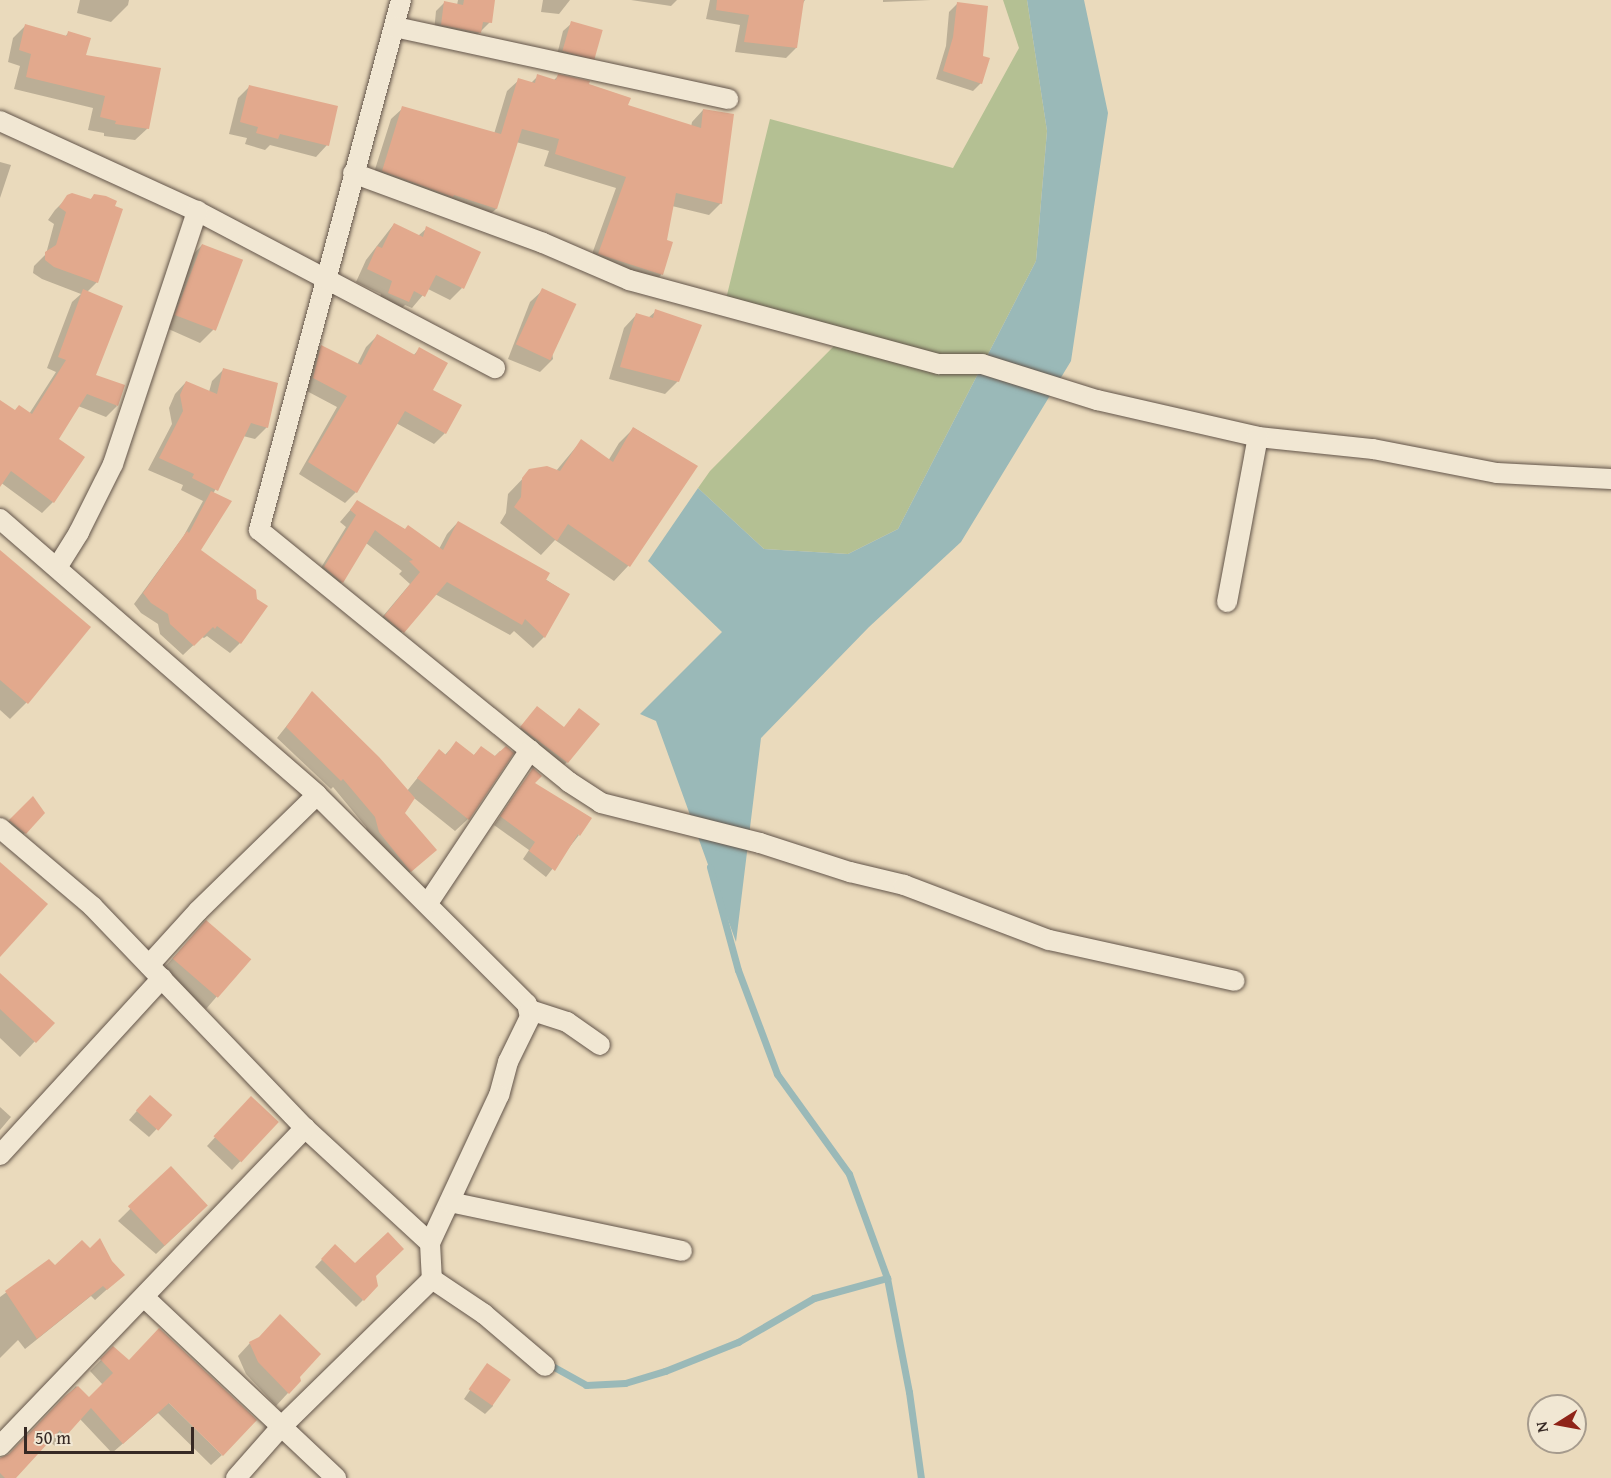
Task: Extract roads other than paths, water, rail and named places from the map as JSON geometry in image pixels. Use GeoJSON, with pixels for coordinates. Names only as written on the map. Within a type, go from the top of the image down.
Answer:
{"type":"FeatureCollection","features":[{"type":"Feature","properties":{"kind":"street"},"geometry":{"type":"LineString","coordinates":[[401,0],[353,172],[259,530],[530,750],[601,803],[760,843],[850,872],[904,885],[1049,940],[1235,981]]}},
{"type":"Feature","properties":{"kind":"street"},"geometry":{"type":"LineString","coordinates":[[395,27],[728,99]]}},
{"type":"Feature","properties":{"kind":"street"},"geometry":{"type":"LineString","coordinates":[[0,121],[197,211],[495,368]]}},
{"type":"Feature","properties":{"kind":"street"},"geometry":{"type":"LineString","coordinates":[[353,172],[543,243],[628,280],[939,364],[982,364],[1097,400],[1258,437],[1372,449],[1497,473],[1611,479]]}},
{"type":"Feature","properties":{"kind":"street"},"geometry":{"type":"LineString","coordinates":[[58,566],[79,532],[112,464],[197,211]]}},
{"type":"Feature","properties":{"kind":"street"},"geometry":{"type":"LineString","coordinates":[[1227,602],[1258,437]]}},
{"type":"Feature","properties":{"kind":"street"},"geometry":{"type":"LineString","coordinates":[[0,519],[58,566],[317,795],[493,967],[530,1010],[530,1017],[508,1062],[499,1095],[430,1243],[432,1280],[281,1427],[236,1478]]}},
{"type":"Feature","properties":{"kind":"street"},"geometry":{"type":"LineString","coordinates":[[428,903],[530,750]]}},
{"type":"Feature","properties":{"kind":"street"},"geometry":{"type":"LineString","coordinates":[[0,1155],[155,971],[198,911],[317,795]]}},
{"type":"Feature","properties":{"kind":"street"},"geometry":{"type":"LineString","coordinates":[[0,828],[92,906],[305,1128],[430,1243]]}},
{"type":"Feature","properties":{"kind":"street"},"geometry":{"type":"LineString","coordinates":[[530,1010],[567,1022],[600,1045]]}},
{"type":"Feature","properties":{"kind":"street"},"geometry":{"type":"LineString","coordinates":[[0,1446],[305,1128]]}},
{"type":"Feature","properties":{"kind":"street"},"geometry":{"type":"LineString","coordinates":[[450,1202],[682,1251]]}},
{"type":"Feature","properties":{"kind":"street"},"geometry":{"type":"LineString","coordinates":[[432,1280],[484,1314],[545,1366]]}},
{"type":"Feature","properties":{"kind":"street"},"geometry":{"type":"LineString","coordinates":[[144,1297],[336,1478]]}},
{"type":"Feature","properties":{"kind":"water"},"geometry":{"type":"Polygon","coordinates":[[[1027,0],[1084,0],[1108,113],[1071,361],[961,542],[869,627],[761,738],[736,942],[656,721],[640,714],[722,632],[648,561],[698,488],[764,549],[848,554],[898,529],[1036,261],[1047,131],[1027,0]]]}},
{"type":"Feature","properties":{"kind":"waterway"},"geometry":{"type":"LineString","coordinates":[[710,867],[738,970],[777,1074],[849,1174],[887,1278],[909,1392],[921,1478]]}},
{"type":"Feature","properties":{"kind":"waterway"},"geometry":{"type":"LineString","coordinates":[[554,1367],[586,1385],[625,1383],[665,1371],[738,1342],[814,1298],[887,1278]]}}]}
